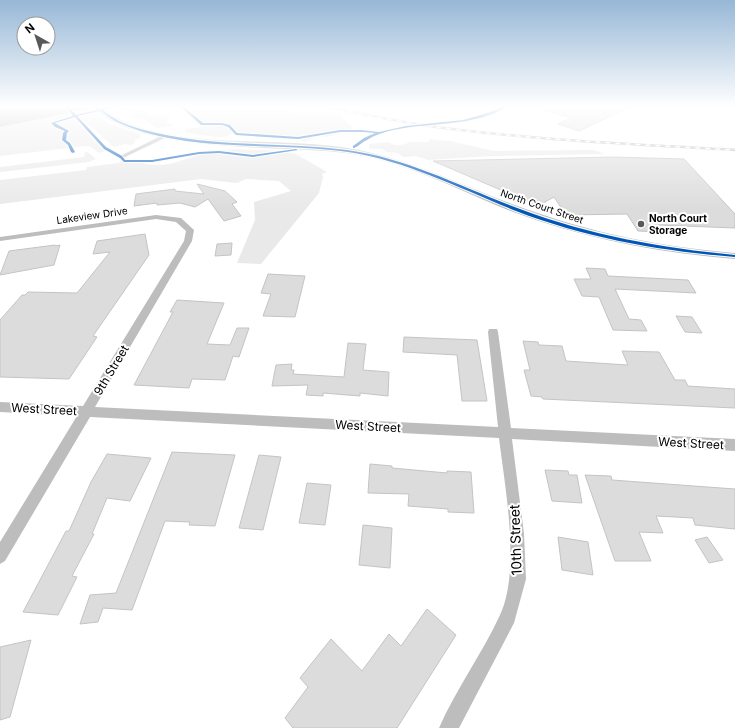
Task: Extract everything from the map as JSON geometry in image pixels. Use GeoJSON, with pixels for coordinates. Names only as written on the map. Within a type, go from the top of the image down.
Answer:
{"type":"FeatureCollection","features":[{"type":"Feature","properties":{"kind":"street"},"geometry":{"type":"LineString","coordinates":[[121,157],[155,141]]}},
{"type":"Feature","properties":{"kind":"street","name":"North Court Street"},"geometry":{"type":"LineString","coordinates":[[206,141],[304,146],[350,151],[410,166],[517,210],[562,225],[600,235],[674,250],[735,256]]}},
{"type":"Feature","properties":{"kind":"street","name":"Lakeview Drive"},"geometry":{"type":"LineString","coordinates":[[0,239],[151,217],[173,218],[185,224]]}},
{"type":"Feature","properties":{"kind":"street","name":"9th Street"},"geometry":{"type":"LineString","coordinates":[[0,556],[188,241],[190,230],[185,224]]}},
{"type":"Feature","properties":{"kind":"street","name":"10th Street"},"geometry":{"type":"LineString","coordinates":[[449,728],[508,618],[518,579],[517,534],[509,456],[493,332]]}},
{"type":"Feature","properties":{"kind":"street","name":"West Street"},"geometry":{"type":"LineString","coordinates":[[0,407],[735,445]]}},
{"type":"Feature","properties":{"kind":"shaded area"},"geometry":{"type":"Polygon","coordinates":[[[0,141],[95,141],[105,151],[99,153],[91,147],[86,146],[0,156],[0,141]]]}},
{"type":"Feature","properties":{"kind":"shaded area"},"geometry":{"type":"Polygon","coordinates":[[[107,141],[136,142],[132,145],[125,144],[114,147],[107,141]]]}},
{"type":"Feature","properties":{"kind":"shaded area"},"geometry":{"type":"Polygon","coordinates":[[[450,141],[495,151],[594,150],[605,154],[492,156],[428,160],[416,156],[403,157],[398,153],[387,152],[382,149],[369,149],[369,144],[388,142],[395,145],[402,145],[410,142],[450,141]]]}},
{"type":"Feature","properties":{"kind":"shaded area"},"geometry":{"type":"Polygon","coordinates":[[[233,149],[282,151],[296,154],[327,172],[322,174],[323,177],[319,193],[261,264],[237,263],[255,220],[254,202],[291,191],[279,181],[246,179],[237,183],[201,179],[0,204],[0,180],[86,170],[87,167],[118,163],[127,160],[149,165],[160,165],[177,162],[203,154],[233,149]]]}},
{"type":"Feature","properties":{"kind":"shaded area"},"geometry":{"type":"Polygon","coordinates":[[[85,152],[88,152],[96,159],[89,162],[0,172],[0,167],[84,157],[85,152]]]}},
{"type":"Feature","properties":{"kind":"building"},"geometry":{"type":"Polygon","coordinates":[[[613,157],[684,159],[735,214],[735,228],[658,225],[663,232],[638,231],[627,214],[566,215],[554,197],[538,206],[433,161],[613,157]]]}},
{"type":"Feature","properties":{"kind":"building"},"geometry":{"type":"Polygon","coordinates":[[[197,184],[225,191],[237,202],[232,204],[241,216],[224,221],[208,199],[195,207],[180,203],[157,205],[157,203],[134,206],[136,194],[175,189],[175,191],[204,194],[197,184]]]}},
{"type":"Feature","properties":{"kind":"building"},"geometry":{"type":"Polygon","coordinates":[[[145,234],[149,255],[93,336],[97,337],[69,379],[0,377],[0,320],[22,295],[25,295],[28,292],[77,293],[110,252],[93,254],[97,241],[145,234]]]}},
{"type":"Feature","properties":{"kind":"building"},"geometry":{"type":"Polygon","coordinates":[[[232,243],[231,255],[215,256],[217,244],[232,243]]]}},
{"type":"Feature","properties":{"kind":"building"},"geometry":{"type":"Polygon","coordinates":[[[60,245],[54,265],[0,275],[9,251],[60,245]]]}},
{"type":"Feature","properties":{"kind":"building"},"geometry":{"type":"Polygon","coordinates":[[[586,268],[605,269],[608,276],[688,280],[696,293],[615,289],[629,319],[641,320],[647,331],[613,330],[599,297],[582,296],[574,279],[591,279],[586,268]]]}},
{"type":"Feature","properties":{"kind":"building"},"geometry":{"type":"Polygon","coordinates":[[[268,274],[305,276],[295,317],[263,316],[271,294],[261,293],[268,274]]]}},
{"type":"Feature","properties":{"kind":"building"},"geometry":{"type":"Polygon","coordinates":[[[177,300],[224,303],[207,344],[230,345],[237,328],[249,328],[239,357],[233,356],[225,380],[192,379],[189,388],[134,385],[173,312],[170,312],[177,300]]]}},
{"type":"Feature","properties":{"kind":"building"},"geometry":{"type":"Polygon","coordinates":[[[676,316],[692,317],[702,333],[685,332],[676,316]]]}},
{"type":"Feature","properties":{"kind":"building"},"geometry":{"type":"Polygon","coordinates":[[[404,337],[477,340],[487,401],[462,401],[457,355],[403,352],[404,337]]]}},
{"type":"Feature","properties":{"kind":"building"},"geometry":{"type":"Polygon","coordinates":[[[523,341],[538,342],[539,345],[562,346],[566,361],[628,365],[622,351],[659,352],[675,380],[685,380],[688,386],[735,389],[735,408],[543,399],[542,397],[531,396],[524,370],[530,370],[523,341]]]}},
{"type":"Feature","properties":{"kind":"building"},"geometry":{"type":"Polygon","coordinates":[[[348,343],[366,344],[363,370],[389,372],[388,396],[360,393],[360,396],[323,393],[323,396],[306,395],[308,385],[272,386],[276,365],[292,364],[291,370],[294,370],[293,374],[344,377],[348,343]]]}},
{"type":"Feature","properties":{"kind":"building"},"geometry":{"type":"Polygon","coordinates":[[[172,452],[235,455],[215,526],[189,525],[190,522],[165,521],[132,610],[103,608],[98,622],[80,624],[90,595],[116,593],[172,452]]]}},
{"type":"Feature","properties":{"kind":"building"},"geometry":{"type":"Polygon","coordinates":[[[107,454],[151,458],[130,501],[107,498],[92,534],[94,534],[72,576],[77,577],[58,615],[23,612],[66,531],[69,531],[91,482],[107,454]]]}},
{"type":"Feature","properties":{"kind":"building"},"geometry":{"type":"Polygon","coordinates":[[[259,455],[281,457],[263,530],[239,528],[259,455]]]}},
{"type":"Feature","properties":{"kind":"building"},"geometry":{"type":"Polygon","coordinates":[[[370,464],[392,466],[392,468],[447,473],[447,471],[471,472],[474,513],[448,512],[448,509],[408,506],[409,494],[368,493],[370,464]]]}},
{"type":"Feature","properties":{"kind":"building"},"geometry":{"type":"Polygon","coordinates":[[[545,470],[568,471],[569,475],[577,475],[582,503],[552,501],[545,470]]]}},
{"type":"Feature","properties":{"kind":"building"},"geometry":{"type":"Polygon","coordinates":[[[585,475],[611,476],[612,480],[735,489],[735,529],[695,525],[693,518],[656,516],[663,533],[639,532],[651,561],[615,561],[585,475]]]}},
{"type":"Feature","properties":{"kind":"building"},"geometry":{"type":"Polygon","coordinates":[[[307,483],[331,485],[325,525],[299,523],[307,483]]]}},
{"type":"Feature","properties":{"kind":"building"},"geometry":{"type":"Polygon","coordinates":[[[363,525],[392,528],[390,568],[359,565],[363,525]]]}},
{"type":"Feature","properties":{"kind":"building"},"geometry":{"type":"Polygon","coordinates":[[[558,537],[588,542],[593,575],[562,570],[558,537]]]}},
{"type":"Feature","properties":{"kind":"building"},"geometry":{"type":"Polygon","coordinates":[[[707,537],[723,560],[709,563],[695,540],[707,537]]]}},
{"type":"Feature","properties":{"kind":"building"},"geometry":{"type":"Polygon","coordinates":[[[427,609],[456,635],[397,728],[293,728],[285,718],[308,687],[300,678],[331,639],[362,671],[389,634],[401,646],[427,609]]]}},
{"type":"Feature","properties":{"kind":"building"},"geometry":{"type":"Polygon","coordinates":[[[31,640],[10,717],[0,720],[0,647],[31,640]]]}},
{"type":"Feature","properties":{"kind":"railway"},"geometry":{"type":"LineString","coordinates":[[582,141],[735,150]]}},
{"type":"Feature","properties":{"kind":"cycle path"},"geometry":{"type":"LineString","coordinates":[[65,141],[69,144],[73,152]]}},
{"type":"Feature","properties":{"kind":"cycle path"},"geometry":{"type":"LineString","coordinates":[[98,141],[105,148],[121,157],[124,161],[152,161],[199,153],[219,152],[253,156],[296,150]]}},
{"type":"Feature","properties":{"kind":"cycle path"},"geometry":{"type":"LineString","coordinates":[[204,141],[319,148],[370,155],[413,168],[518,210],[597,235],[652,246],[707,254],[735,256]]}},
{"type":"Feature","properties":{"kind":"cycle path"},"geometry":{"type":"LineString","coordinates":[[354,147],[363,141]]}},
{"type":"Feature","properties":{"kind":"place","name":"North Court Storage"},"geometry":{"type":"Point","coordinates":[641,224]}}]}
